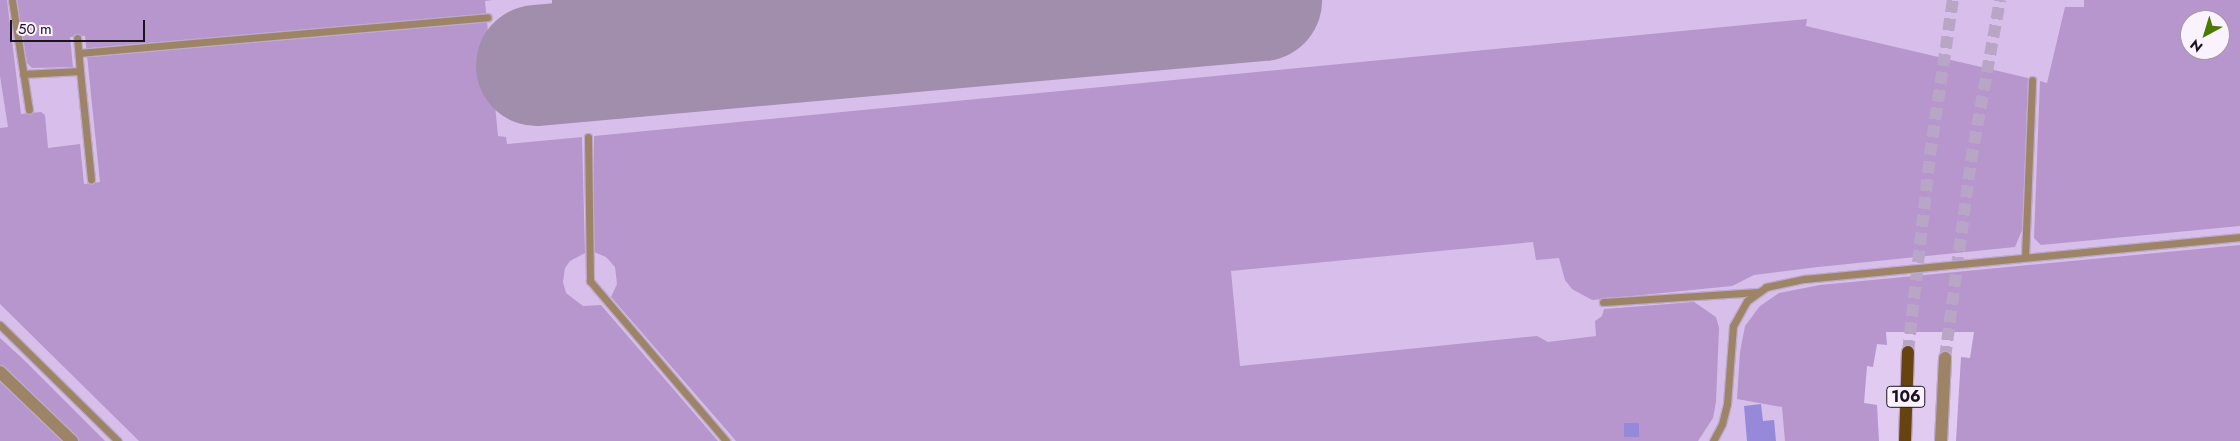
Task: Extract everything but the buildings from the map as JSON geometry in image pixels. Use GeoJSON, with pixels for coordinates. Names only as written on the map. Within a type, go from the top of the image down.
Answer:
{"type":"FeatureCollection","features":[{"type":"Feature","properties":{"kind":"main road","name":"106"},"geometry":{"type":"LineString","coordinates":[[1905,441],[1908,352]]}},
{"type":"Feature","properties":{"kind":"street"},"geometry":{"type":"LineString","coordinates":[[1940,441],[1945,358]]}},
{"type":"Feature","properties":{"kind":"street"},"geometry":{"type":"LineString","coordinates":[[0,372],[72,441]]}},
{"type":"Feature","properties":{"kind":"lane"},"geometry":{"type":"LineString","coordinates":[[12,0],[29,110]]}},
{"type":"Feature","properties":{"kind":"lane"},"geometry":{"type":"LineString","coordinates":[[79,53],[487,17]]}},
{"type":"Feature","properties":{"kind":"lane"},"geometry":{"type":"LineString","coordinates":[[78,38],[91,180]]}},
{"type":"Feature","properties":{"kind":"lane"},"geometry":{"type":"LineString","coordinates":[[23,74],[80,71]]}},
{"type":"Feature","properties":{"kind":"lane"},"geometry":{"type":"LineString","coordinates":[[2025,257],[2032,80]]}},
{"type":"Feature","properties":{"kind":"lane"},"geometry":{"type":"LineString","coordinates":[[588,136],[590,282],[726,441]]}},
{"type":"Feature","properties":{"kind":"lane"},"geometry":{"type":"LineString","coordinates":[[1714,441],[1722,424],[1727,404],[1733,326],[1747,301],[1773,285],[1805,279],[2240,237]]}},
{"type":"Feature","properties":{"kind":"lane"},"geometry":{"type":"LineString","coordinates":[[1603,302],[1760,292]]}},
{"type":"Feature","properties":{"kind":"lane"},"geometry":{"type":"LineString","coordinates":[[0,325],[118,441]]}},
{"type":"Feature","properties":{"kind":"shaded area"},"geometry":{"type":"Polygon","coordinates":[[[0,0],[2240,0],[2240,309],[1839,332],[1832,441],[97,441],[0,343],[0,0]]]}},
{"type":"Feature","properties":{"kind":"shaded area"},"geometry":{"type":"Polygon","coordinates":[[[0,0],[7,0],[21,114],[41,112],[45,115],[48,148],[80,144],[84,184],[100,182],[85,36],[70,37],[73,67],[32,68],[27,63],[17,0],[493,0],[485,1],[498,136],[506,137],[507,144],[582,137],[585,253],[570,261],[565,268],[563,282],[566,293],[583,306],[601,305],[718,441],[139,441],[0,304],[0,128],[8,127],[0,76],[0,0]]]}},
{"type":"Feature","properties":{"kind":"shaded area"},"geometry":{"type":"Polygon","coordinates":[[[2084,0],[2240,0],[2240,226],[2041,245],[2034,238],[2040,81],[2047,83],[2065,7],[2084,7],[2084,0]]]}},
{"type":"Feature","properties":{"kind":"shaded area"},"geometry":{"type":"Polygon","coordinates":[[[1807,19],[1806,26],[2028,78],[2023,228],[2015,247],[1754,275],[1732,286],[1592,300],[1572,289],[1565,280],[1559,258],[1536,260],[1533,242],[1231,271],[1240,366],[1537,336],[1548,342],[1596,336],[1595,321],[1602,316],[1604,309],[1694,302],[1716,317],[1719,328],[1716,402],[1713,418],[1698,441],[736,441],[611,297],[617,284],[615,267],[606,257],[594,252],[594,136],[1807,19]]]}},
{"type":"Feature","properties":{"kind":"shaded area"},"geometry":{"type":"Polygon","coordinates":[[[2240,245],[2240,441],[1956,441],[1961,357],[1970,358],[1974,332],[1886,332],[1887,345],[1877,344],[1873,367],[1867,366],[1864,403],[1877,405],[1879,441],[1785,441],[1782,407],[1737,399],[1740,352],[1745,326],[1760,306],[1779,293],[1820,285],[2240,245]]]}},
{"type":"Feature","properties":{"kind":"shaded area"},"geometry":{"type":"Polygon","coordinates":[[[0,338],[105,441],[79,441],[0,366],[0,338]]]}},
{"type":"Feature","properties":{"kind":"shaded area"},"geometry":{"type":"Polygon","coordinates":[[[0,380],[65,441],[0,441],[0,380]]]}},
{"type":"Feature","properties":{"kind":"taxiway"},"geometry":{"type":"LineString","coordinates":[[576,0],[583,61]]}},
{"type":"Feature","properties":{"kind":"taxiway"},"geometry":{"type":"LineString","coordinates":[[682,0],[713,24],[739,35],[787,43]]}},
{"type":"Feature","properties":{"kind":"runway"},"geometry":{"type":"LineString","coordinates":[[536,65],[1261,0]]}},
{"type":"Feature","properties":{"kind":"tunnel"},"geometry":{"type":"LineString","coordinates":[[1908,352],[1930,155],[1953,0]]}},
{"type":"Feature","properties":{"kind":"tunnel"},"geometry":{"type":"LineString","coordinates":[[1945,358],[1971,161],[2000,0]]}}]}
